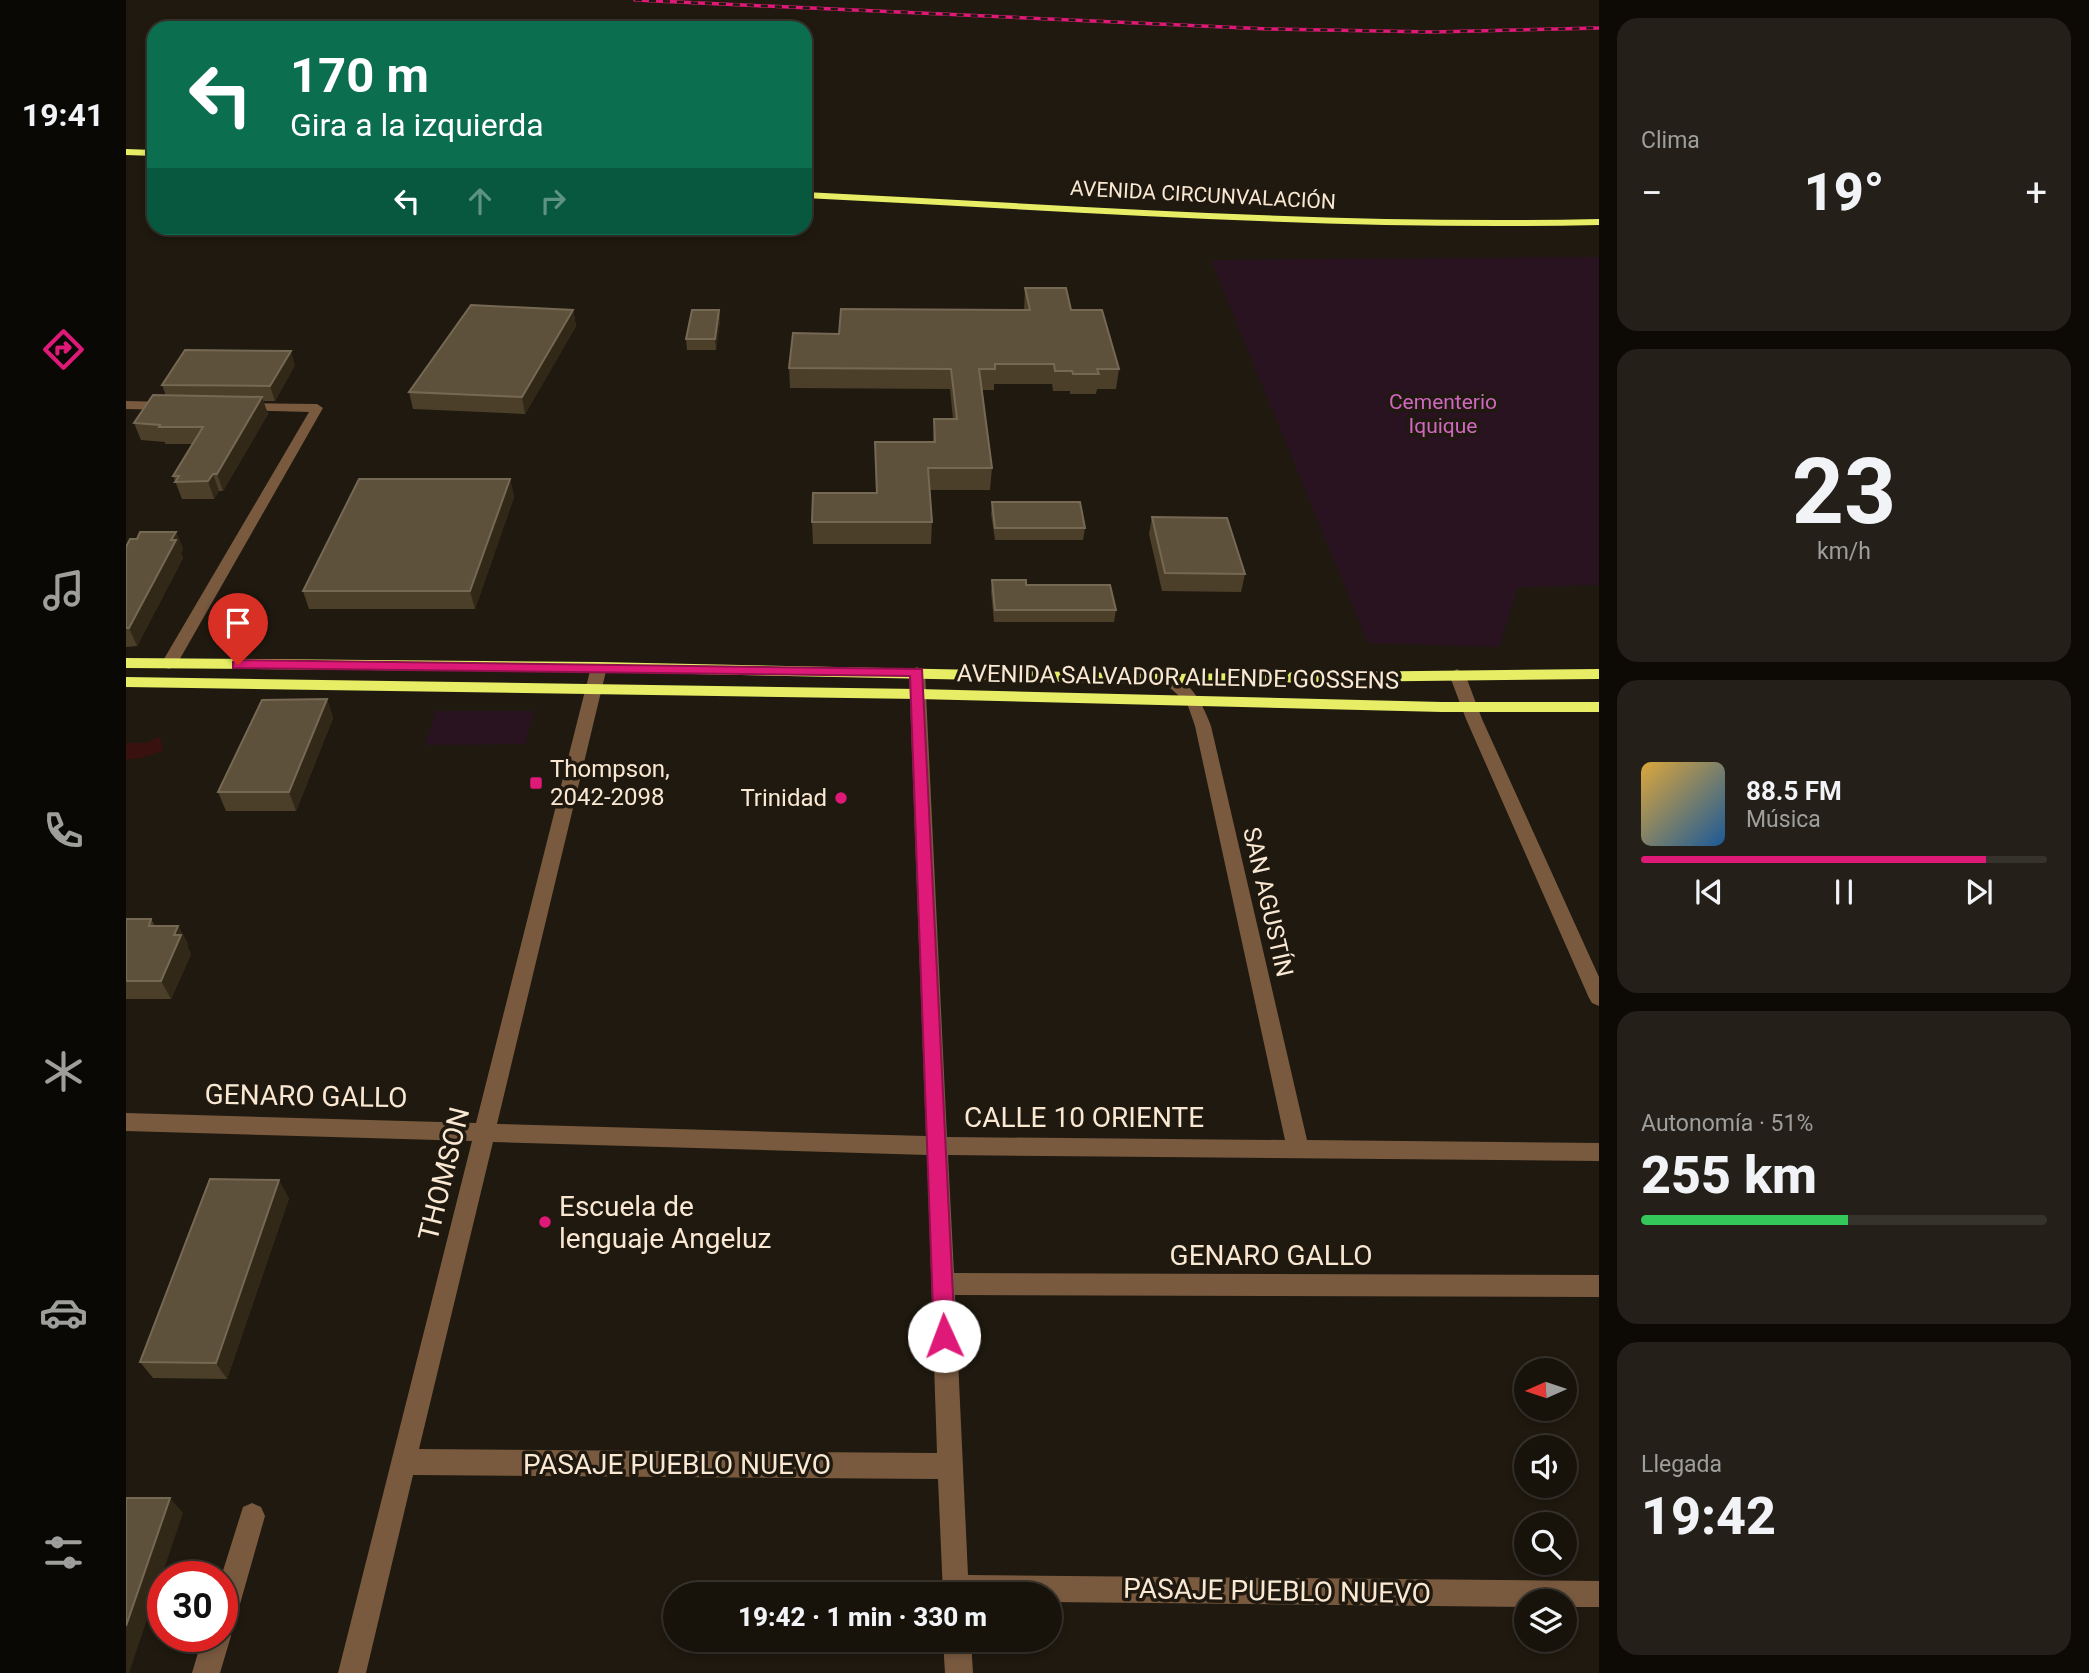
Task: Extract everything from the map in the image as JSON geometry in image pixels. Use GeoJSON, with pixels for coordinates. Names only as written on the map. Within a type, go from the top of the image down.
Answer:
{"type":"FeatureCollection","features":[{"type":"Feature","properties":{"kind":"main road"},"geometry":{"type":"LineString","coordinates":[[126,152],[147,153]]}},
{"type":"Feature","properties":{"kind":"main road"},"geometry":{"type":"LineString","coordinates":[[126,162],[147,164]]}},
{"type":"Feature","properties":{"kind":"main road","name":"AVENIDA CIRCUNVALACIÓN"},"geometry":{"type":"LineString","coordinates":[[812,184],[1206,203]]}},
{"type":"Feature","properties":{"kind":"main road","name":"AVENIDA CIRCUNVALACIÓN"},"geometry":{"type":"LineString","coordinates":[[812,195],[1366,222],[1510,225],[1599,222]]}},
{"type":"Feature","properties":{"kind":"main road","name":"AVENIDA CIRCUNVALACIÓN"},"geometry":{"type":"LineString","coordinates":[[1259,205],[1415,212]]}},
{"type":"Feature","properties":{"kind":"main road"},"geometry":{"type":"LineString","coordinates":[[1485,213],[1586,211]]}},
{"type":"Feature","properties":{"kind":"main road","name":"AVENIDA SALVADOR ALLENDE GOSSENS"},"geometry":{"type":"LineString","coordinates":[[126,663],[599,667],[917,683],[1194,701],[1599,706]]}},
{"type":"Feature","properties":{"kind":"main road","name":"AVENIDA SALVADOR ALLENDE GOSSENS"},"geometry":{"type":"LineString","coordinates":[[126,682],[593,690],[1457,674],[1599,674]]}},
{"type":"Feature","properties":{"kind":"street"},"geometry":{"type":"LineString","coordinates":[[126,405],[181,406]]}},
{"type":"Feature","properties":{"kind":"street"},"geometry":{"type":"LineString","coordinates":[[169,664],[317,408],[222,407]]}},
{"type":"Feature","properties":{"kind":"street","name":"THOMSON"},"geometry":{"type":"LineString","coordinates":[[352,1673],[599,667]]}},
{"type":"Feature","properties":{"kind":"street"},"geometry":{"type":"LineString","coordinates":[[1457,674],[1599,998]]}},
{"type":"Feature","properties":{"kind":"street"},"geometry":{"type":"LineString","coordinates":[[1168,679],[1194,701]]}},
{"type":"Feature","properties":{"kind":"street"},"geometry":{"type":"LineString","coordinates":[[917,683],[955,1582]]}},
{"type":"Feature","properties":{"kind":"street","name":"SAN AGUSTÍN"},"geometry":{"type":"LineString","coordinates":[[1194,701],[1203,726],[1298,1149]]}},
{"type":"Feature","properties":{"kind":"street","name":"GENARO GALLO"},"geometry":{"type":"LineString","coordinates":[[126,1122],[485,1130]]}},
{"type":"Feature","properties":{"kind":"street","name":"CALLE 10 ORIENTE"},"geometry":{"type":"LineString","coordinates":[[485,1130],[937,1146],[1599,1152]]}},
{"type":"Feature","properties":{"kind":"street","name":"GENARO GALLO"},"geometry":{"type":"LineString","coordinates":[[942,1284],[1599,1286]]}},
{"type":"Feature","properties":{"kind":"street","name":"PASAJE PUEBLO NUEVO"},"geometry":{"type":"LineString","coordinates":[[404,1462],[950,1466]]}},
{"type":"Feature","properties":{"kind":"street"},"geometry":{"type":"LineString","coordinates":[[238,1564],[252,1517]]}},
{"type":"Feature","properties":{"kind":"street","name":"PASAJE PUEBLO NUEVO"},"geometry":{"type":"LineString","coordinates":[[1062,1591],[1599,1594]]}},
{"type":"Feature","properties":{"kind":"street"},"geometry":{"type":"LineString","coordinates":[[206,1673],[212,1652]]}},
{"type":"Feature","properties":{"kind":"street"},"geometry":{"type":"LineString","coordinates":[[958,1652],[959,1673]]}},
{"type":"Feature","properties":{"kind":"green space","name":"Cementerio Iquique"},"geometry":{"type":"Polygon","coordinates":[[[1599,257],[1599,585],[1518,587],[1499,647],[1368,643],[1211,260],[1599,257]]]}},
{"type":"Feature","properties":{"kind":"green space"},"geometry":{"type":"Polygon","coordinates":[[[436,711],[534,711],[525,744],[425,745],[436,711]]]}},
{"type":"Feature","properties":{"kind":"shaded area"},"geometry":{"type":"Polygon","coordinates":[[[160,737],[163,751],[137,759],[126,759],[126,743],[145,743],[160,737]]]}},
{"type":"Feature","properties":{"kind":"building"},"geometry":{"type":"Polygon","coordinates":[[[1025,288],[1066,288],[1071,310],[1102,310],[1119,369],[1097,369],[1099,374],[1073,374],[1072,371],[1055,371],[1054,364],[995,364],[995,369],[979,369],[992,468],[928,468],[932,522],[812,522],[813,493],[877,493],[875,442],[935,442],[934,419],[957,419],[951,369],[789,368],[793,333],[839,334],[841,309],[1030,310],[1025,288]]]}},
{"type":"Feature","properties":{"kind":"building"},"geometry":{"type":"Polygon","coordinates":[[[471,305],[573,310],[522,397],[409,392],[471,305]]]}},
{"type":"Feature","properties":{"kind":"building"},"geometry":{"type":"Polygon","coordinates":[[[692,310],[719,310],[715,339],[686,339],[692,310]]]}},
{"type":"Feature","properties":{"kind":"building"},"geometry":{"type":"Polygon","coordinates":[[[185,350],[291,351],[270,386],[162,385],[185,350]]]}},
{"type":"Feature","properties":{"kind":"building"},"geometry":{"type":"Polygon","coordinates":[[[153,395],[262,397],[217,474],[213,474],[208,481],[175,482],[179,476],[173,476],[203,427],[159,427],[160,425],[134,423],[153,395]]]}},
{"type":"Feature","properties":{"kind":"building"},"geometry":{"type":"Polygon","coordinates":[[[359,479],[510,479],[470,591],[303,591],[359,479]]]}},
{"type":"Feature","properties":{"kind":"building"},"geometry":{"type":"Polygon","coordinates":[[[992,502],[1080,502],[1085,528],[995,528],[992,502]]]}},
{"type":"Feature","properties":{"kind":"building"},"geometry":{"type":"Polygon","coordinates":[[[1152,517],[1227,518],[1245,574],[1165,573],[1152,517]]]}},
{"type":"Feature","properties":{"kind":"building"},"geometry":{"type":"Polygon","coordinates":[[[140,532],[176,532],[171,540],[176,540],[129,628],[126,628],[126,547],[130,539],[137,539],[140,532]]]}},
{"type":"Feature","properties":{"kind":"building"},"geometry":{"type":"Polygon","coordinates":[[[992,580],[1026,580],[1026,585],[1110,585],[1116,610],[995,610],[992,580]]]}},
{"type":"Feature","properties":{"kind":"building"},"geometry":{"type":"Polygon","coordinates":[[[327,699],[289,792],[218,792],[262,700],[327,699]]]}},
{"type":"Feature","properties":{"kind":"building"},"geometry":{"type":"Polygon","coordinates":[[[126,919],[151,919],[149,926],[178,926],[174,935],[181,935],[161,981],[126,981],[126,919]]]}},
{"type":"Feature","properties":{"kind":"building"},"geometry":{"type":"Polygon","coordinates":[[[210,1179],[279,1180],[216,1363],[140,1362],[210,1179]]]}},
{"type":"Feature","properties":{"kind":"building"},"geometry":{"type":"Polygon","coordinates":[[[126,1498],[170,1498],[147,1561],[126,1626],[126,1498]]]}},
{"type":"Feature","properties":{"kind":"railway"},"geometry":{"type":"LineString","coordinates":[[635,0],[1268,29],[1433,32],[1599,28]]}},
{"type":"Feature","properties":{"kind":"place","name":"Thompson, 2042-2098"},"geometry":{"type":"Point","coordinates":[536,783]}},
{"type":"Feature","properties":{"kind":"place","name":"Trinidad"},"geometry":{"type":"Point","coordinates":[841,798]}},
{"type":"Feature","properties":{"kind":"place","name":"Escuela de lenguaje Angeluz"},"geometry":{"type":"Point","coordinates":[545,1222]}},
{"type":"Feature","properties":{"kind":"route"},"geometry":{"type":"LineString","coordinates":[[238,665],[917,672],[944,1336]]}}]}
